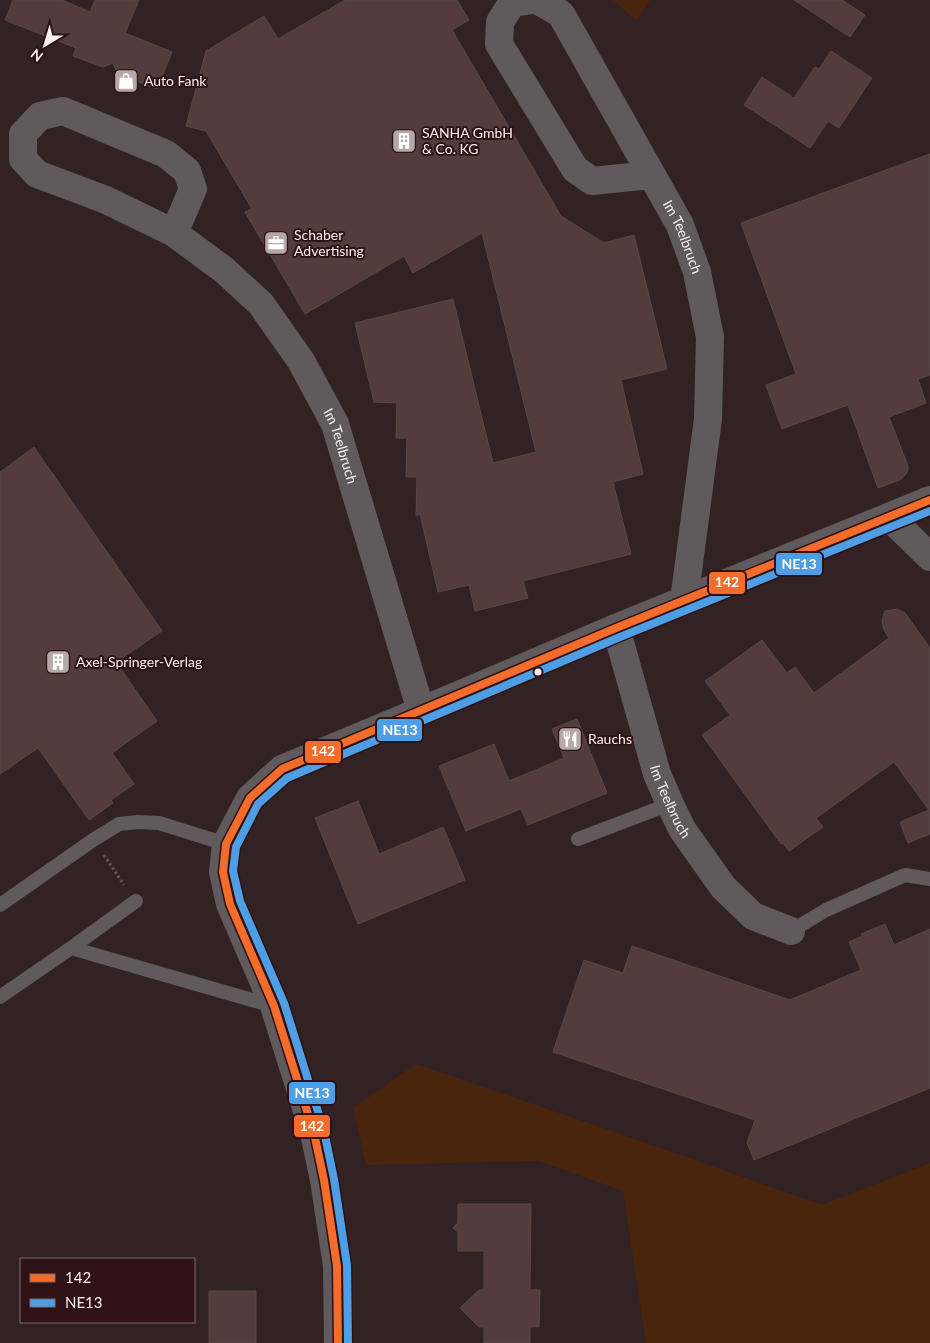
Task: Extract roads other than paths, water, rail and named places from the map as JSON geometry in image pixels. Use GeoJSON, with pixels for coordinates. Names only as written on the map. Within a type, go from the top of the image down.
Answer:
{"type":"FeatureCollection","features":[{"type":"Feature","properties":{"kind":"street"},"geometry":{"type":"LineString","coordinates":[[533,0],[512,3],[500,22],[499,44],[575,169],[592,181],[651,174]]}},
{"type":"Feature","properties":{"kind":"street","name":"Im Teelbruch"},"geometry":{"type":"LineString","coordinates":[[537,0],[561,14],[680,225],[697,272],[710,337],[708,419],[684,601]]}},
{"type":"Feature","properties":{"kind":"street","name":"Im Teelbruch"},"geometry":{"type":"LineString","coordinates":[[174,233],[193,189],[187,170],[166,154],[63,111],[40,116],[23,134],[23,159],[37,174],[106,200],[174,233],[224,270],[261,304],[301,361],[331,416],[338,433],[421,711]]}},
{"type":"Feature","properties":{"kind":"street"},"geometry":{"type":"LineString","coordinates":[[338,1343],[337,1266],[324,1180],[314,1133],[274,1006],[230,904],[223,872],[226,844],[250,798],[282,768],[616,628],[930,500]]}},
{"type":"Feature","properties":{"kind":"street"},"geometry":{"type":"LineString","coordinates":[[889,517],[930,557]]}},
{"type":"Feature","properties":{"kind":"street","name":"Im Teelbruch"},"geometry":{"type":"LineString","coordinates":[[616,628],[657,774],[682,829],[723,887],[753,916],[791,931]]}},
{"type":"Feature","properties":{"kind":"lane"},"geometry":{"type":"LineString","coordinates":[[578,839],[670,804]]}},
{"type":"Feature","properties":{"kind":"lane"},"geometry":{"type":"LineString","coordinates":[[0,904],[119,824],[138,822],[159,824],[226,844]]}},
{"type":"Feature","properties":{"kind":"lane"},"geometry":{"type":"LineString","coordinates":[[791,931],[826,910],[905,875],[930,879]]}},
{"type":"Feature","properties":{"kind":"lane"},"geometry":{"type":"LineString","coordinates":[[0,997],[136,901]]}},
{"type":"Feature","properties":{"kind":"lane"},"geometry":{"type":"LineString","coordinates":[[71,948],[274,1006]]}},
{"type":"Feature","properties":{"kind":"place","name":"Auto Fank"},"geometry":{"type":"Point","coordinates":[126,81]}},
{"type":"Feature","properties":{"kind":"place","name":"SANHA GmbH & Co. KG"},"geometry":{"type":"Point","coordinates":[404,141]}},
{"type":"Feature","properties":{"kind":"place","name":"Schaber Advertising"},"geometry":{"type":"Point","coordinates":[276,243]}},
{"type":"Feature","properties":{"kind":"place","name":"Axel-Springer-Verlag"},"geometry":{"type":"Point","coordinates":[58,662]}},
{"type":"Feature","properties":{"kind":"place","name":"Rauchs"},"geometry":{"type":"Point","coordinates":[570,739]}}]}
